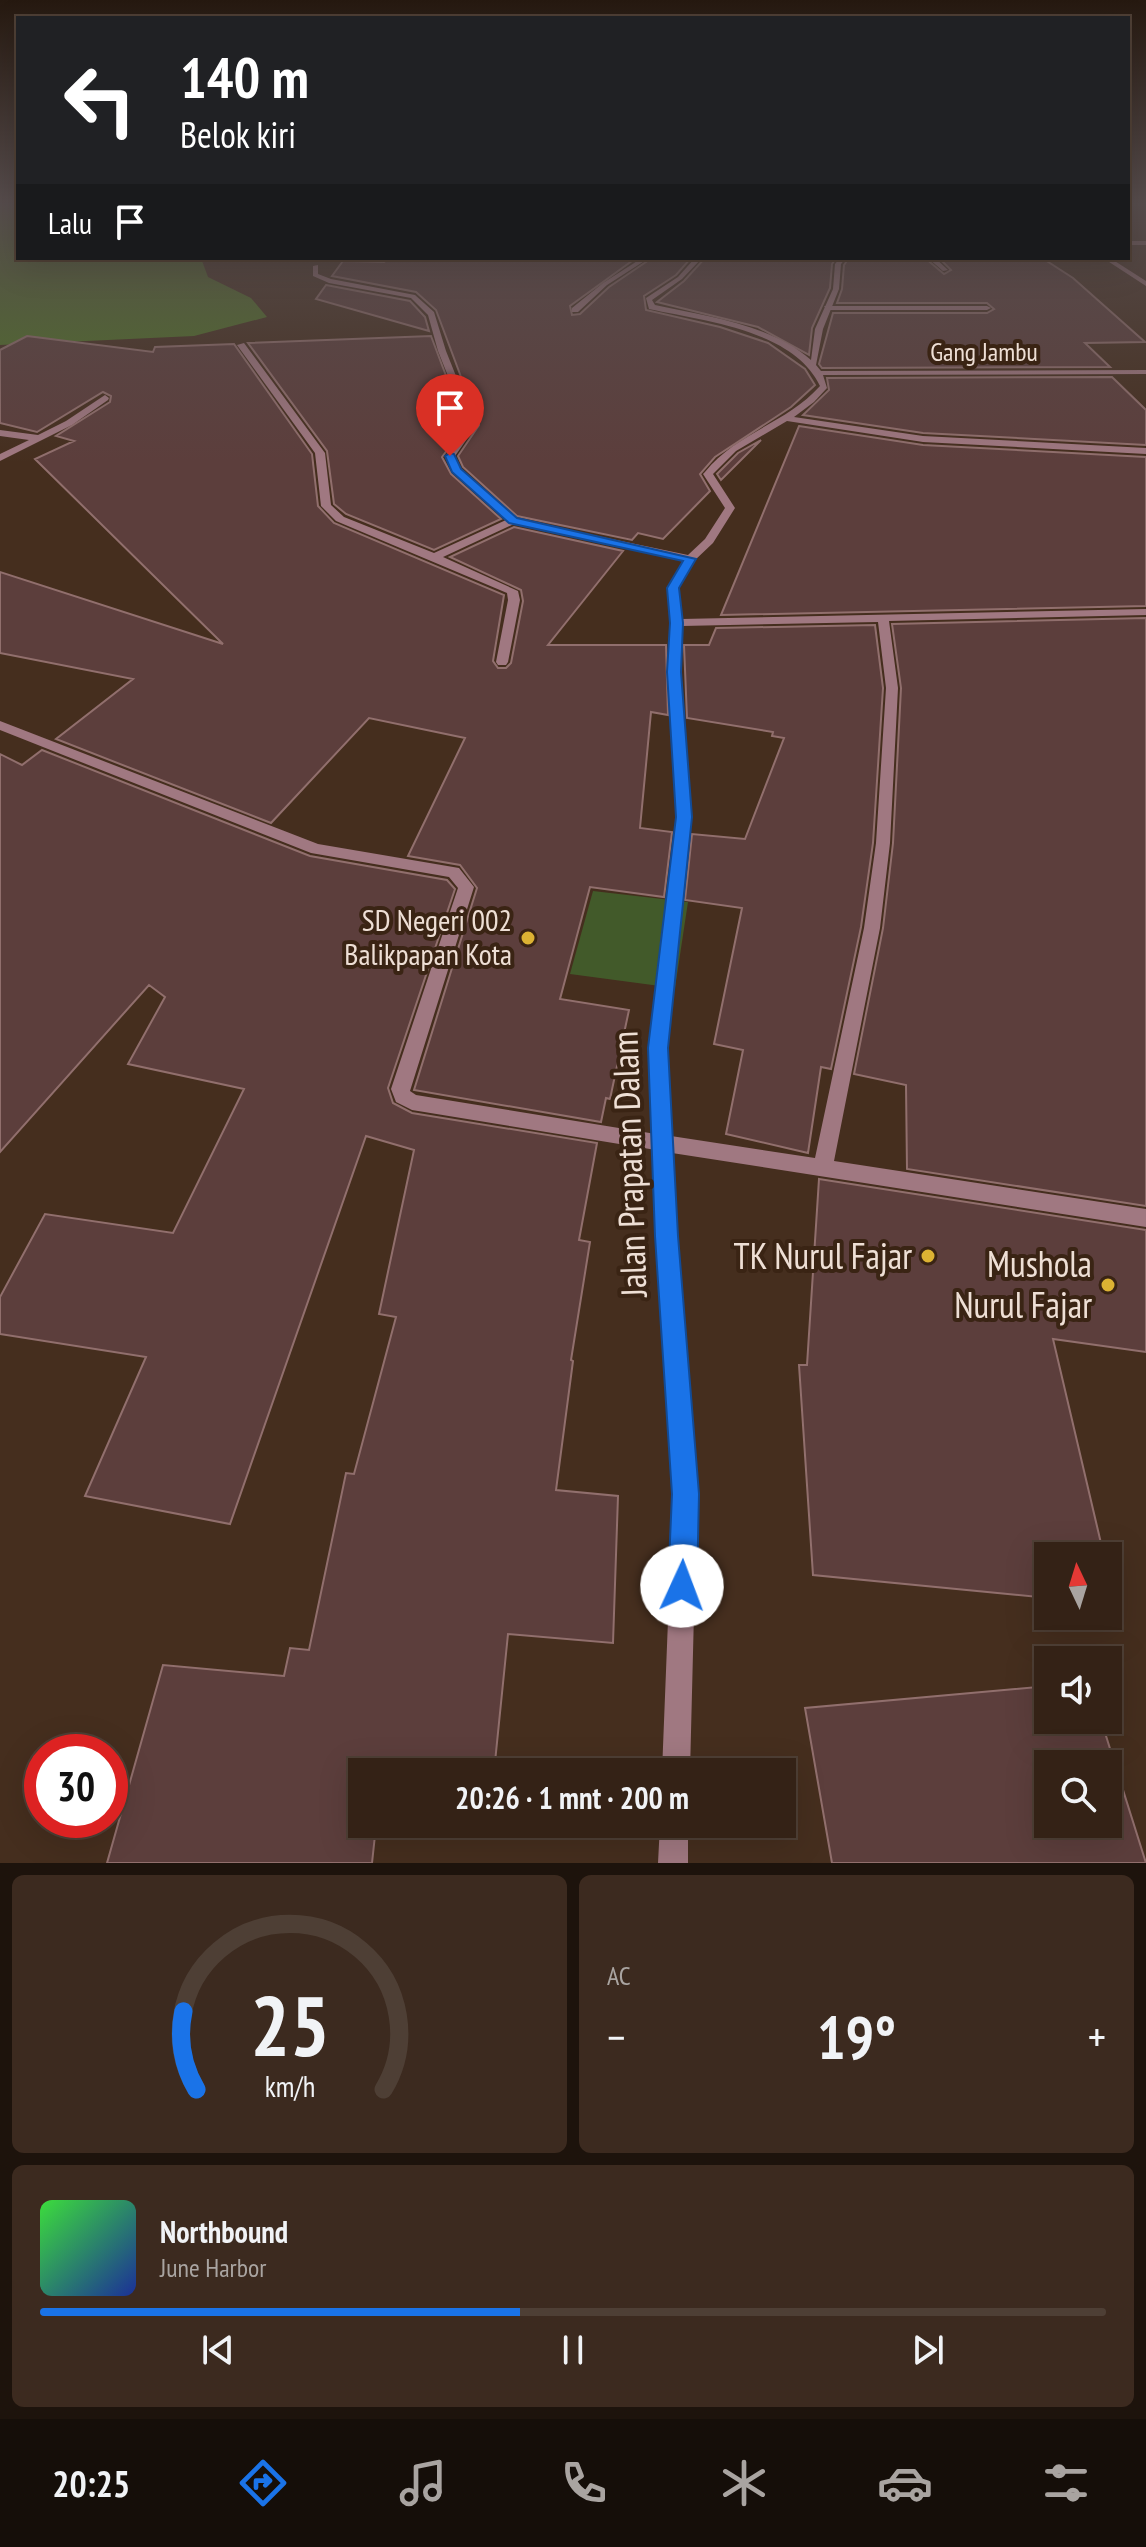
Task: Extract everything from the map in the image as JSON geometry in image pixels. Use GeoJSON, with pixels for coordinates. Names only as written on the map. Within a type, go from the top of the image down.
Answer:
{"type":"FeatureCollection","features":[{"type":"Feature","properties":{"kind":"street"},"geometry":{"type":"LineString","coordinates":[[368,288],[413,296],[431,314],[472,426],[450,456],[456,470],[513,521],[690,559]]}},
{"type":"Feature","properties":{"kind":"street"},"geometry":{"type":"LineString","coordinates":[[575,310],[600,288]]}},
{"type":"Feature","properties":{"kind":"street"},"geometry":{"type":"LineString","coordinates":[[665,288],[648,299],[652,307],[734,323],[814,363],[822,373],[824,386],[816,398],[789,419]]}},
{"type":"Feature","properties":{"kind":"street"},"geometry":{"type":"LineString","coordinates":[[814,363],[819,329],[836,288]]}},
{"type":"Feature","properties":{"kind":"street"},"geometry":{"type":"LineString","coordinates":[[827,308],[987,308]]}},
{"type":"Feature","properties":{"kind":"street"},"geometry":{"type":"LineString","coordinates":[[241,345],[320,453],[326,506],[340,519],[512,591],[514,600],[502,662]]}},
{"type":"Feature","properties":{"kind":"street","name":"Gang Jambu"},"geometry":{"type":"LineString","coordinates":[[822,373],[1146,372]]}},
{"type":"Feature","properties":{"kind":"street"},"geometry":{"type":"LineString","coordinates":[[0,458],[69,423],[105,398]]}},
{"type":"Feature","properties":{"kind":"street"},"geometry":{"type":"LineString","coordinates":[[789,419],[923,439],[1146,451]]}},
{"type":"Feature","properties":{"kind":"street","name":"Jalan Prapatan Dalam"},"geometry":{"type":"LineString","coordinates":[[676,1758],[685,1494],[658,1048],[684,817],[674,672],[676,623],[673,588],[690,559],[709,541],[730,508],[708,474],[714,464],[728,451],[789,419]]}},
{"type":"Feature","properties":{"kind":"street"},"geometry":{"type":"LineString","coordinates":[[0,433],[39,438]]}},
{"type":"Feature","properties":{"kind":"street"},"geometry":{"type":"LineString","coordinates":[[434,557],[513,521]]}},
{"type":"Feature","properties":{"kind":"street"},"geometry":{"type":"LineString","coordinates":[[676,623],[1146,612]]}},
{"type":"Feature","properties":{"kind":"street"},"geometry":{"type":"LineString","coordinates":[[823,1168],[872,928],[883,843],[892,688],[883,618]]}},
{"type":"Feature","properties":{"kind":"street"},"geometry":{"type":"LineString","coordinates":[[0,725],[316,849],[454,872],[466,887],[400,1089],[402,1096],[412,1102],[1146,1218]]}},
{"type":"Feature","properties":{"kind":"street"},"geometry":{"type":"LineString","coordinates":[[673,1863],[674,1838]]}},
{"type":"Feature","properties":{"kind":"green space"},"geometry":{"type":"Polygon","coordinates":[[[0,288],[230,288],[251,298],[267,317],[194,336],[0,345],[0,288]]]}},
{"type":"Feature","properties":{"kind":"green space"},"geometry":{"type":"Polygon","coordinates":[[[593,891],[688,902],[675,988],[570,974],[593,891]]]}},
{"type":"Feature","properties":{"kind":"building"},"geometry":{"type":"Polygon","coordinates":[[[324,288],[341,288],[410,301],[425,317],[429,331],[316,299],[324,288]]]}},
{"type":"Feature","properties":{"kind":"building"},"geometry":{"type":"Polygon","coordinates":[[[395,288],[595,288],[570,306],[572,315],[580,314],[608,288],[656,288],[644,296],[646,310],[720,327],[768,343],[805,369],[815,385],[791,407],[715,457],[700,474],[710,491],[663,539],[638,533],[632,540],[517,516],[463,467],[458,456],[479,425],[436,310],[416,292],[395,288]]]}},
{"type":"Feature","properties":{"kind":"building"},"geometry":{"type":"Polygon","coordinates":[[[675,288],[830,288],[812,328],[809,355],[758,327],[657,302],[675,288]]]}},
{"type":"Feature","properties":{"kind":"building"},"geometry":{"type":"Polygon","coordinates":[[[1084,288],[1145,342],[1085,343],[1110,367],[822,368],[819,364],[833,313],[987,313],[994,309],[987,303],[837,303],[842,289],[1084,288]]]}},
{"type":"Feature","properties":{"kind":"building"},"geometry":{"type":"Polygon","coordinates":[[[27,336],[153,352],[155,347],[234,344],[312,454],[318,506],[334,523],[504,595],[493,661],[498,668],[506,668],[511,663],[523,601],[521,590],[450,557],[514,527],[623,551],[548,645],[666,645],[668,715],[651,712],[640,828],[672,832],[664,897],[590,887],[560,999],[629,1010],[610,1099],[606,1098],[601,1122],[414,1090],[477,888],[460,865],[408,856],[465,738],[369,718],[271,823],[56,739],[133,679],[0,653],[0,572],[223,644],[35,459],[74,441],[56,436],[110,402],[111,396],[103,392],[37,432],[0,423],[0,350],[27,336]]]}},
{"type":"Feature","properties":{"kind":"building"},"geometry":{"type":"Polygon","coordinates":[[[431,336],[465,426],[442,457],[451,474],[501,519],[434,550],[346,514],[334,504],[327,451],[248,343],[431,336]]]}},
{"type":"Feature","properties":{"kind":"building"},"geometry":{"type":"Polygon","coordinates":[[[1112,377],[1146,410],[1146,445],[923,433],[803,415],[829,390],[827,378],[1112,377]]]}},
{"type":"Feature","properties":{"kind":"building"},"geometry":{"type":"Polygon","coordinates":[[[799,426],[923,445],[1146,457],[1146,606],[721,615],[799,426]]]}},
{"type":"Feature","properties":{"kind":"building"},"geometry":{"type":"Polygon","coordinates":[[[761,440],[721,480],[717,474],[738,453],[761,440]]]}},
{"type":"Feature","properties":{"kind":"building"},"geometry":{"type":"Polygon","coordinates":[[[1146,618],[1146,1206],[907,1169],[906,1085],[854,1074],[883,928],[893,843],[901,688],[892,624],[1146,618]]]}},
{"type":"Feature","properties":{"kind":"building"},"geometry":{"type":"Polygon","coordinates":[[[875,625],[883,688],[873,843],[861,927],[831,1069],[821,1067],[808,1153],[726,1134],[743,1050],[714,1044],[742,908],[685,900],[692,834],[745,839],[784,738],[772,736],[773,732],[687,718],[684,645],[709,645],[716,628],[875,625]]]}},
{"type":"Feature","properties":{"kind":"building"},"geometry":{"type":"Polygon","coordinates":[[[42,750],[310,856],[447,880],[455,889],[388,1088],[393,1103],[412,1113],[597,1143],[579,1240],[590,1242],[571,1360],[556,1490],[618,1496],[613,1643],[508,1634],[495,1758],[348,1758],[348,1838],[375,1838],[372,1863],[107,1863],[114,1838],[128,1838],[128,1789],[163,1665],[284,1676],[290,1648],[309,1650],[346,1473],[354,1474],[396,1317],[379,1314],[414,1150],[366,1136],[230,1524],[85,1496],[146,1357],[0,1334],[0,1297],[45,1214],[173,1233],[244,1089],[128,1064],[165,997],[149,985],[0,1152],[0,754],[22,765],[42,750]]]}},
{"type":"Feature","properties":{"kind":"building"},"geometry":{"type":"Polygon","coordinates":[[[819,1179],[1146,1230],[1146,1352],[1053,1339],[1101,1542],[1034,1542],[1034,1597],[813,1575],[799,1365],[807,1365],[819,1179]]]}},
{"type":"Feature","properties":{"kind":"building"},"geometry":{"type":"Polygon","coordinates":[[[1034,1687],[1034,1734],[1105,1734],[1110,1750],[1034,1750],[1034,1838],[1122,1838],[1122,1787],[1146,1863],[832,1863],[805,1708],[1034,1687]]]}},
{"type":"Feature","properties":{"kind":"place","name":"SD Negeri 002 Balikpapan Kota"},"geometry":{"type":"Point","coordinates":[528,938]}},
{"type":"Feature","properties":{"kind":"place","name":"TK Nurul Fajar"},"geometry":{"type":"Point","coordinates":[928,1256]}},
{"type":"Feature","properties":{"kind":"place","name":"Mushola Nurul Fajar"},"geometry":{"type":"Point","coordinates":[1108,1285]}},
{"type":"Feature","properties":{"kind":"route"},"geometry":{"type":"LineString","coordinates":[[450,456],[456,470],[513,521],[690,559],[673,588],[676,623],[674,672],[684,817],[658,1048],[666,1236],[685,1494],[682,1586]]}}]}
